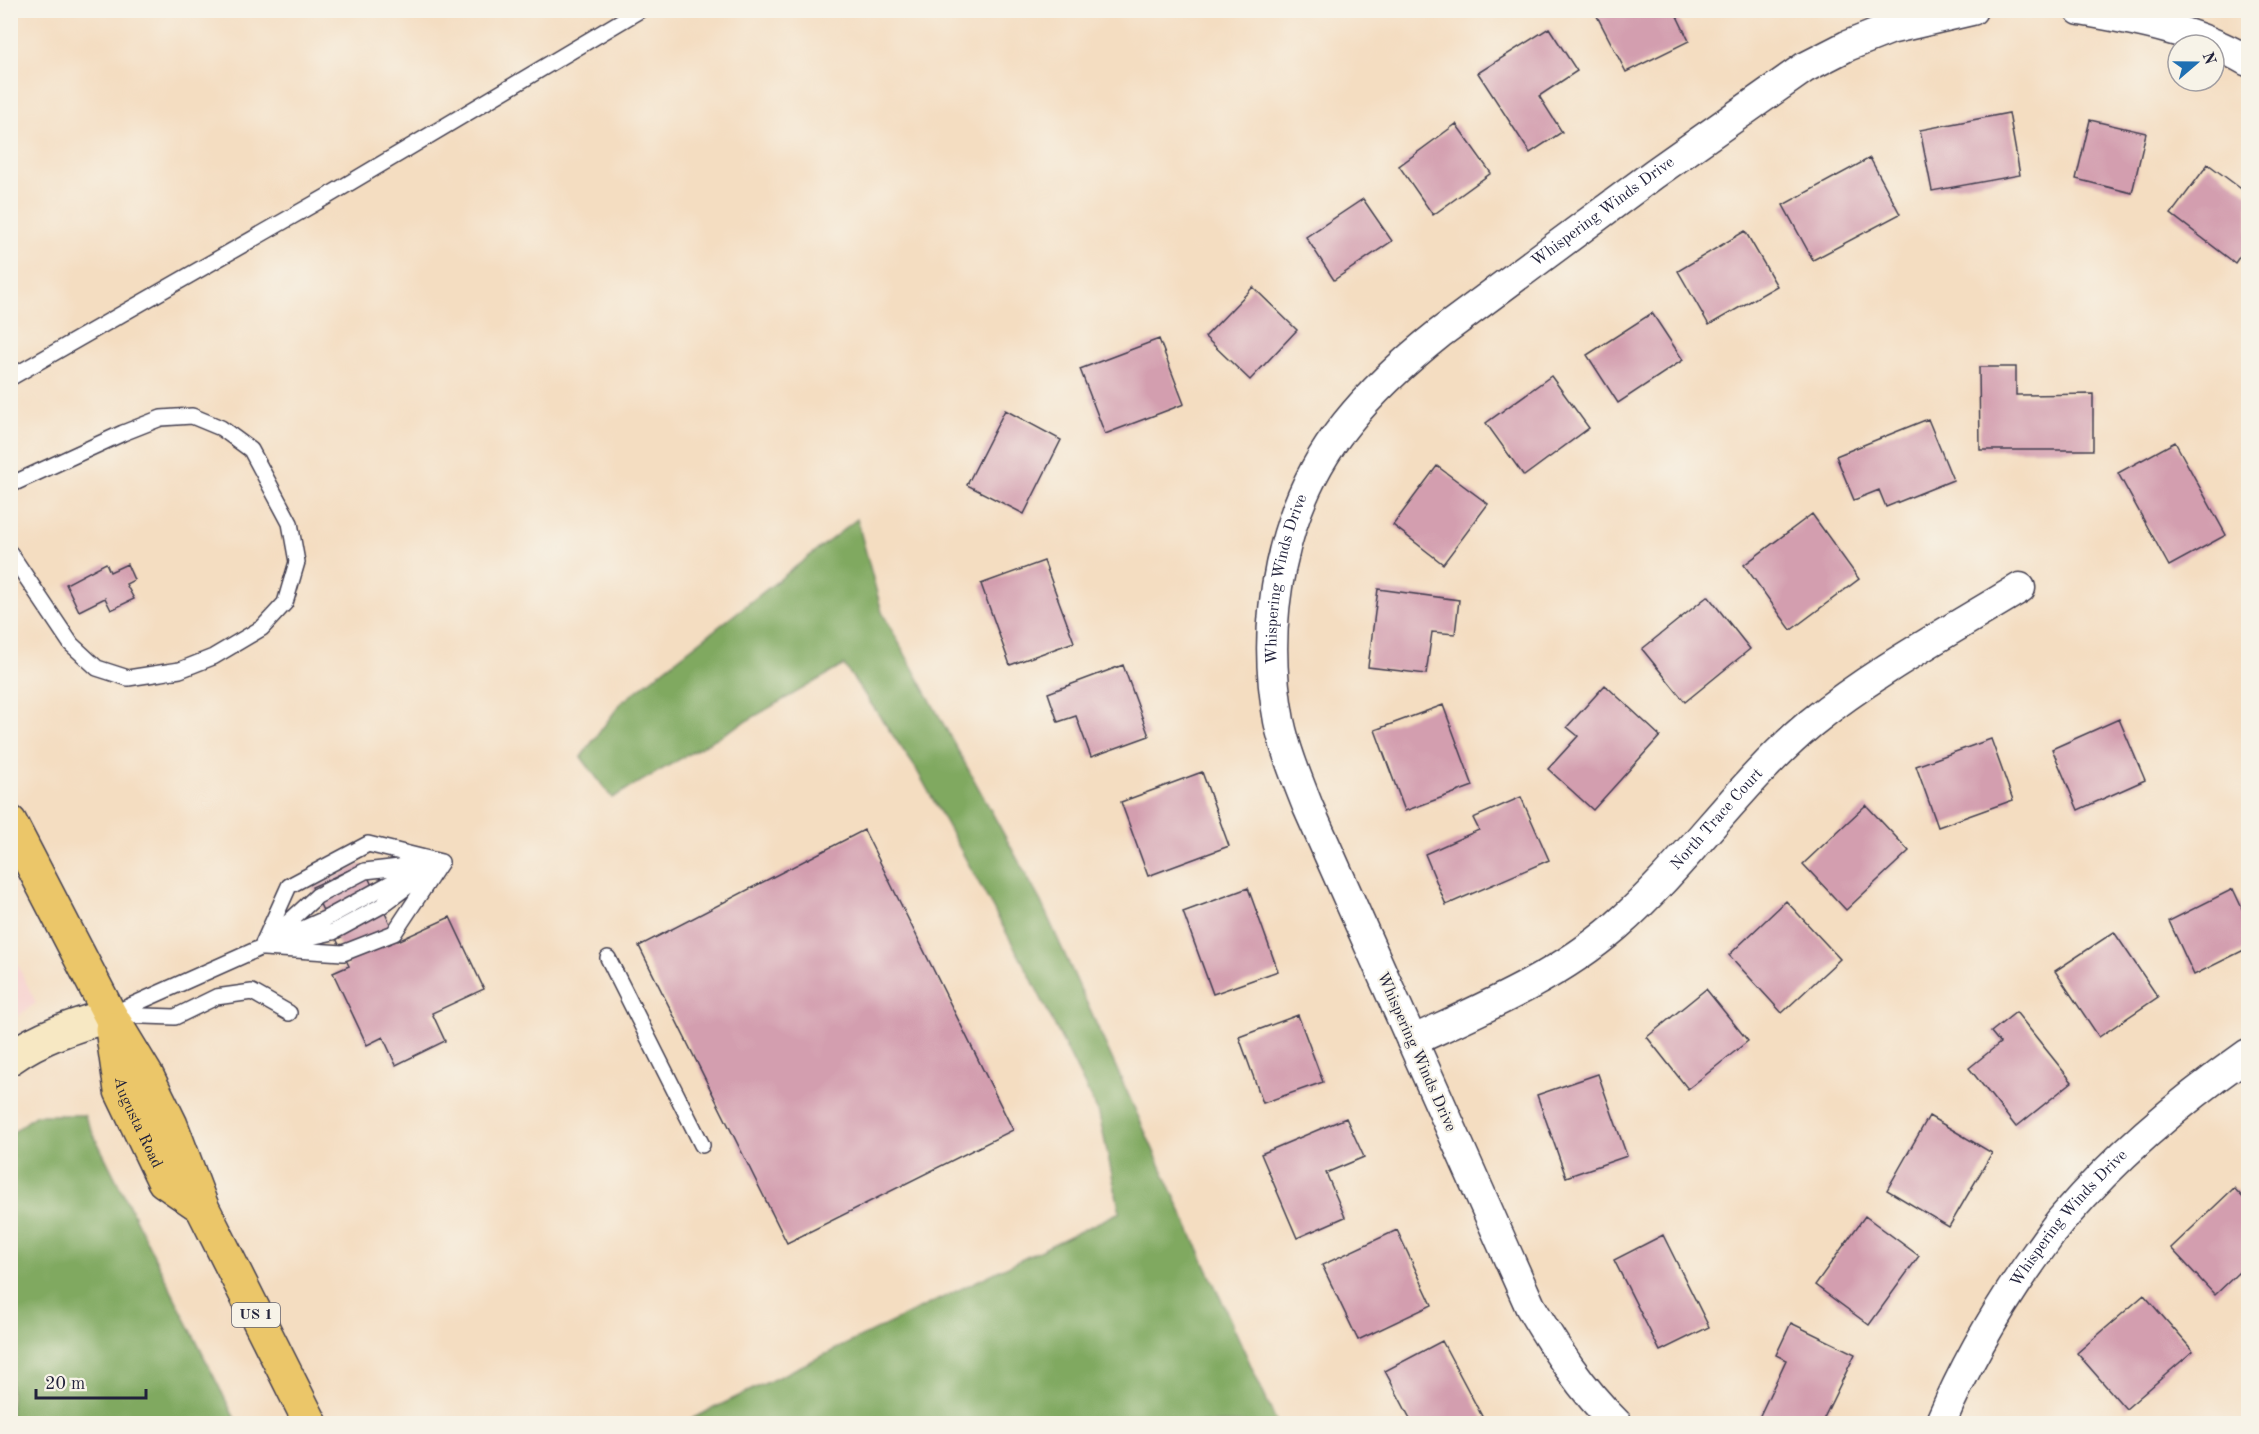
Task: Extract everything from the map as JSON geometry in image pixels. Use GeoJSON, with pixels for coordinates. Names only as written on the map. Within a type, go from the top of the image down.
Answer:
{"type":"FeatureCollection","features":[{"type":"Feature","properties":{"kind":"main road","name":"Augusta Road"},"geometry":{"type":"LineString","coordinates":[[10,822],[110,1015],[121,1091],[164,1181],[202,1206],[311,1424]]}},
{"type":"Feature","properties":{"kind":"street","name":"Whispering Winds Drive"},"geometry":{"type":"LineString","coordinates":[[1617,1424],[1581,1384],[1554,1346],[1530,1306],[1291,765],[1279,722],[1273,675],[1272,630],[1280,565],[1301,500],[1321,462],[1344,426],[1374,392],[1414,353],[1653,174],[1804,68],[1847,46],[1890,29],[1971,10]]}},
{"type":"Feature","properties":{"kind":"street"},"geometry":{"type":"LineString","coordinates":[[2080,10],[2141,16],[2202,39],[2248,61]]}},
{"type":"Feature","properties":{"kind":"street","name":"North Trace Court"},"geometry":{"type":"LineString","coordinates":[[1412,1041],[1523,988],[1581,953],[1616,925],[1651,892],[1775,755],[1811,723],[1857,689],[2020,588]]}},
{"type":"Feature","properties":{"kind":"street"},"geometry":{"type":"LineString","coordinates":[[10,1058],[24,1048],[59,1031],[110,1015]]}},
{"type":"Feature","properties":{"kind":"street","name":"Whispering Winds Drive"},"geometry":{"type":"LineString","coordinates":[[1940,1424],[1989,1326],[2012,1288],[2064,1217],[2126,1152],[2194,1093],[2248,1054]]}},
{"type":"Feature","properties":{"kind":"lane"},"geometry":{"type":"LineString","coordinates":[[10,378],[326,197],[640,10]]}},
{"type":"Feature","properties":{"kind":"lane"},"geometry":{"type":"LineString","coordinates":[[10,485],[161,418],[192,416],[221,428],[251,450],[290,522],[297,562],[285,603],[262,628],[213,657],[180,670],[128,678],[97,668],[71,644],[10,553]]}},
{"type":"Feature","properties":{"kind":"lane"},"geometry":{"type":"LineString","coordinates":[[261,948],[289,886],[368,844],[441,862]]}},
{"type":"Feature","properties":{"kind":"lane"},"geometry":{"type":"LineString","coordinates":[[261,948],[317,896],[365,871],[441,862]]}},
{"type":"Feature","properties":{"kind":"lane"},"geometry":{"type":"LineString","coordinates":[[261,948],[343,953],[394,933],[441,862]]}},
{"type":"Feature","properties":{"kind":"lane"},"geometry":{"type":"LineString","coordinates":[[110,1015],[261,948],[333,932],[381,906],[441,862]]}},
{"type":"Feature","properties":{"kind":"lane"},"geometry":{"type":"LineString","coordinates":[[608,958],[702,1145]]}},
{"type":"Feature","properties":{"kind":"lane"},"geometry":{"type":"LineString","coordinates":[[110,1015],[175,1017],[216,997],[252,992],[289,1012]]}},
{"type":"Feature","properties":{"kind":"shaded area"},"geometry":{"type":"Polygon","coordinates":[[[11,951],[36,1003],[10,1021],[11,951]]]}},
{"type":"Feature","properties":{"kind":"green space"},"geometry":{"type":"Polygon","coordinates":[[[857,519],[882,612],[1041,902],[1277,1423],[683,1423],[1120,1212],[1099,1114],[1028,972],[915,767],[844,665],[612,798],[581,757],[621,703],[857,519]]]}},
{"type":"Feature","properties":{"kind":"green space"},"geometry":{"type":"Polygon","coordinates":[[[36,1115],[84,1115],[237,1423],[11,1423],[11,1134],[36,1115]]]}},
{"type":"Feature","properties":{"kind":"building"},"geometry":{"type":"Polygon","coordinates":[[[1608,10],[1674,10],[1689,41],[1626,72],[1597,16],[1608,10]]]}},
{"type":"Feature","properties":{"kind":"building"},"geometry":{"type":"Polygon","coordinates":[[[1549,28],[1577,71],[1539,96],[1562,132],[1530,153],[1478,73],[1549,28]]]}},
{"type":"Feature","properties":{"kind":"building"},"geometry":{"type":"Polygon","coordinates":[[[2009,113],[2020,175],[1932,191],[1920,130],[2009,113]]]}},
{"type":"Feature","properties":{"kind":"building"},"geometry":{"type":"Polygon","coordinates":[[[2090,120],[2146,133],[2132,193],[2076,179],[2090,120]]]}},
{"type":"Feature","properties":{"kind":"building"},"geometry":{"type":"Polygon","coordinates":[[[1456,124],[1491,173],[1433,215],[1399,166],[1456,124]]]}},
{"type":"Feature","properties":{"kind":"building"},"geometry":{"type":"Polygon","coordinates":[[[1870,158],[1900,214],[1813,260],[1783,205],[1870,158]]]}},
{"type":"Feature","properties":{"kind":"building"},"geometry":{"type":"Polygon","coordinates":[[[2208,164],[2248,194],[2248,244],[2235,263],[2171,214],[2208,164]]]}},
{"type":"Feature","properties":{"kind":"building"},"geometry":{"type":"Polygon","coordinates":[[[1363,199],[1392,241],[1334,280],[1306,237],[1363,199]]]}},
{"type":"Feature","properties":{"kind":"building"},"geometry":{"type":"Polygon","coordinates":[[[1745,231],[1777,286],[1709,325],[1678,271],[1745,231]]]}},
{"type":"Feature","properties":{"kind":"building"},"geometry":{"type":"Polygon","coordinates":[[[1253,287],[1297,330],[1250,380],[1205,337],[1253,287]]]}},
{"type":"Feature","properties":{"kind":"building"},"geometry":{"type":"Polygon","coordinates":[[[1652,313],[1683,360],[1618,403],[1587,355],[1652,313]]]}},
{"type":"Feature","properties":{"kind":"building"},"geometry":{"type":"Polygon","coordinates":[[[1159,339],[1184,404],[1105,434],[1080,369],[1159,339]]]}},
{"type":"Feature","properties":{"kind":"building"},"geometry":{"type":"Polygon","coordinates":[[[1979,367],[2016,367],[2016,395],[2093,394],[2093,450],[1980,450],[1979,367]]]}},
{"type":"Feature","properties":{"kind":"building"},"geometry":{"type":"Polygon","coordinates":[[[1551,376],[1589,428],[1524,476],[1486,423],[1551,376]]]}},
{"type":"Feature","properties":{"kind":"building"},"geometry":{"type":"Polygon","coordinates":[[[1005,410],[1061,440],[1024,514],[967,485],[1005,410]]]}},
{"type":"Feature","properties":{"kind":"building"},"geometry":{"type":"Polygon","coordinates":[[[1928,419],[1953,480],[1886,507],[1879,490],[1854,500],[1836,456],[1928,419]]]}},
{"type":"Feature","properties":{"kind":"building"},"geometry":{"type":"Polygon","coordinates":[[[2175,442],[2226,535],[2169,566],[2118,473],[2175,442]]]}},
{"type":"Feature","properties":{"kind":"building"},"geometry":{"type":"Polygon","coordinates":[[[1437,466],[1488,504],[1443,564],[1393,525],[1437,466]]]}},
{"type":"Feature","properties":{"kind":"building"},"geometry":{"type":"Polygon","coordinates":[[[1812,514],[1859,579],[1791,630],[1744,565],[1812,514]]]}},
{"type":"Feature","properties":{"kind":"building"},"geometry":{"type":"Polygon","coordinates":[[[1044,561],[1074,642],[1010,665],[981,584],[1044,561]]]}},
{"type":"Feature","properties":{"kind":"building"},"geometry":{"type":"Polygon","coordinates":[[[106,563],[110,572],[127,564],[134,580],[126,584],[134,599],[111,610],[105,598],[79,611],[66,584],[106,563]]]}},
{"type":"Feature","properties":{"kind":"building"},"geometry":{"type":"Polygon","coordinates":[[[1378,589],[1459,600],[1455,634],[1432,632],[1426,674],[1368,667],[1378,589]]]}},
{"type":"Feature","properties":{"kind":"building"},"geometry":{"type":"Polygon","coordinates":[[[1708,596],[1750,649],[1685,702],[1642,649],[1708,596]]]}},
{"type":"Feature","properties":{"kind":"building"},"geometry":{"type":"Polygon","coordinates":[[[1123,665],[1149,736],[1091,757],[1076,716],[1058,722],[1048,693],[1123,665]]]}},
{"type":"Feature","properties":{"kind":"building"},"geometry":{"type":"Polygon","coordinates":[[[1605,685],[1660,736],[1593,810],[1548,769],[1578,736],[1567,727],[1605,685]]]}},
{"type":"Feature","properties":{"kind":"building"},"geometry":{"type":"Polygon","coordinates":[[[1443,705],[1473,786],[1405,811],[1375,730],[1443,705]]]}},
{"type":"Feature","properties":{"kind":"building"},"geometry":{"type":"Polygon","coordinates":[[[2119,719],[2145,780],[2078,810],[2052,749],[2119,719]]]}},
{"type":"Feature","properties":{"kind":"building"},"geometry":{"type":"Polygon","coordinates":[[[1991,739],[2013,800],[1938,827],[1916,766],[1991,739]]]}},
{"type":"Feature","properties":{"kind":"building"},"geometry":{"type":"Polygon","coordinates":[[[1202,772],[1229,846],[1148,876],[1121,802],[1202,772]]]}},
{"type":"Feature","properties":{"kind":"building"},"geometry":{"type":"Polygon","coordinates":[[[1521,797],[1549,860],[1446,905],[1425,854],[1479,830],[1473,818],[1521,797]]]}},
{"type":"Feature","properties":{"kind":"building"},"geometry":{"type":"Polygon","coordinates":[[[1866,805],[1909,851],[1846,910],[1803,864],[1866,805]]]}},
{"type":"Feature","properties":{"kind":"building"},"geometry":{"type":"Polygon","coordinates":[[[864,830],[1013,1130],[787,1243],[639,946],[864,830]]]}},
{"type":"Feature","properties":{"kind":"building"},"geometry":{"type":"Polygon","coordinates":[[[362,864],[398,941],[450,917],[484,989],[432,1013],[445,1041],[396,1065],[383,1037],[367,1045],[333,973],[349,966],[312,887],[362,864]]]}},
{"type":"Feature","properties":{"kind":"building"},"geometry":{"type":"Polygon","coordinates":[[[1248,888],[1278,971],[1213,994],[1183,912],[1248,888]]]}},
{"type":"Feature","properties":{"kind":"building"},"geometry":{"type":"Polygon","coordinates":[[[2233,889],[2248,921],[2248,948],[2194,975],[2169,921],[2233,889]]]}},
{"type":"Feature","properties":{"kind":"building"},"geometry":{"type":"Polygon","coordinates":[[[1786,901],[1840,959],[1782,1013],[1729,955],[1786,901]]]}},
{"type":"Feature","properties":{"kind":"building"},"geometry":{"type":"Polygon","coordinates":[[[2114,932],[2158,997],[2099,1037],[2055,971],[2114,932]]]}},
{"type":"Feature","properties":{"kind":"building"},"geometry":{"type":"Polygon","coordinates":[[[1706,989],[1748,1041],[1688,1089],[1647,1037],[1706,989]]]}},
{"type":"Feature","properties":{"kind":"building"},"geometry":{"type":"Polygon","coordinates":[[[2016,1012],[2072,1082],[2016,1127],[1969,1068],[2000,1043],[1991,1032],[2016,1012]]]}},
{"type":"Feature","properties":{"kind":"building"},"geometry":{"type":"Polygon","coordinates":[[[1298,1015],[1323,1082],[1263,1103],[1239,1037],[1298,1015]]]}},
{"type":"Feature","properties":{"kind":"building"},"geometry":{"type":"Polygon","coordinates":[[[1598,1074],[1627,1156],[1566,1177],[1537,1095],[1598,1074]]]}},
{"type":"Feature","properties":{"kind":"building"},"geometry":{"type":"Polygon","coordinates":[[[1929,1116],[1992,1153],[1949,1227],[1887,1190],[1929,1116]]]}},
{"type":"Feature","properties":{"kind":"building"},"geometry":{"type":"Polygon","coordinates":[[[1346,1118],[1364,1157],[1326,1173],[1345,1217],[1297,1238],[1261,1154],[1346,1118]]]}},
{"type":"Feature","properties":{"kind":"building"},"geometry":{"type":"Polygon","coordinates":[[[2234,1188],[2248,1203],[2248,1283],[2239,1272],[2215,1295],[2171,1248],[2234,1188]]]}},
{"type":"Feature","properties":{"kind":"building"},"geometry":{"type":"Polygon","coordinates":[[[1865,1216],[1919,1256],[1869,1325],[1815,1285],[1865,1216]]]}},
{"type":"Feature","properties":{"kind":"building"},"geometry":{"type":"Polygon","coordinates":[[[1397,1230],[1432,1305],[1358,1340],[1322,1265],[1397,1230]]]}},
{"type":"Feature","properties":{"kind":"building"},"geometry":{"type":"Polygon","coordinates":[[[1663,1235],[1709,1327],[1660,1351],[1614,1260],[1663,1235]]]}},
{"type":"Feature","properties":{"kind":"building"},"geometry":{"type":"Polygon","coordinates":[[[2144,1295],[2193,1351],[2126,1409],[2077,1353],[2144,1295]]]}},
{"type":"Feature","properties":{"kind":"building"},"geometry":{"type":"Polygon","coordinates":[[[1791,1323],[1855,1354],[1821,1424],[1756,1424],[1786,1360],[1776,1355],[1791,1323]]]}},
{"type":"Feature","properties":{"kind":"building"},"geometry":{"type":"Polygon","coordinates":[[[1442,1341],[1485,1422],[1482,1424],[1413,1424],[1385,1371],[1442,1341]]]}}]}
